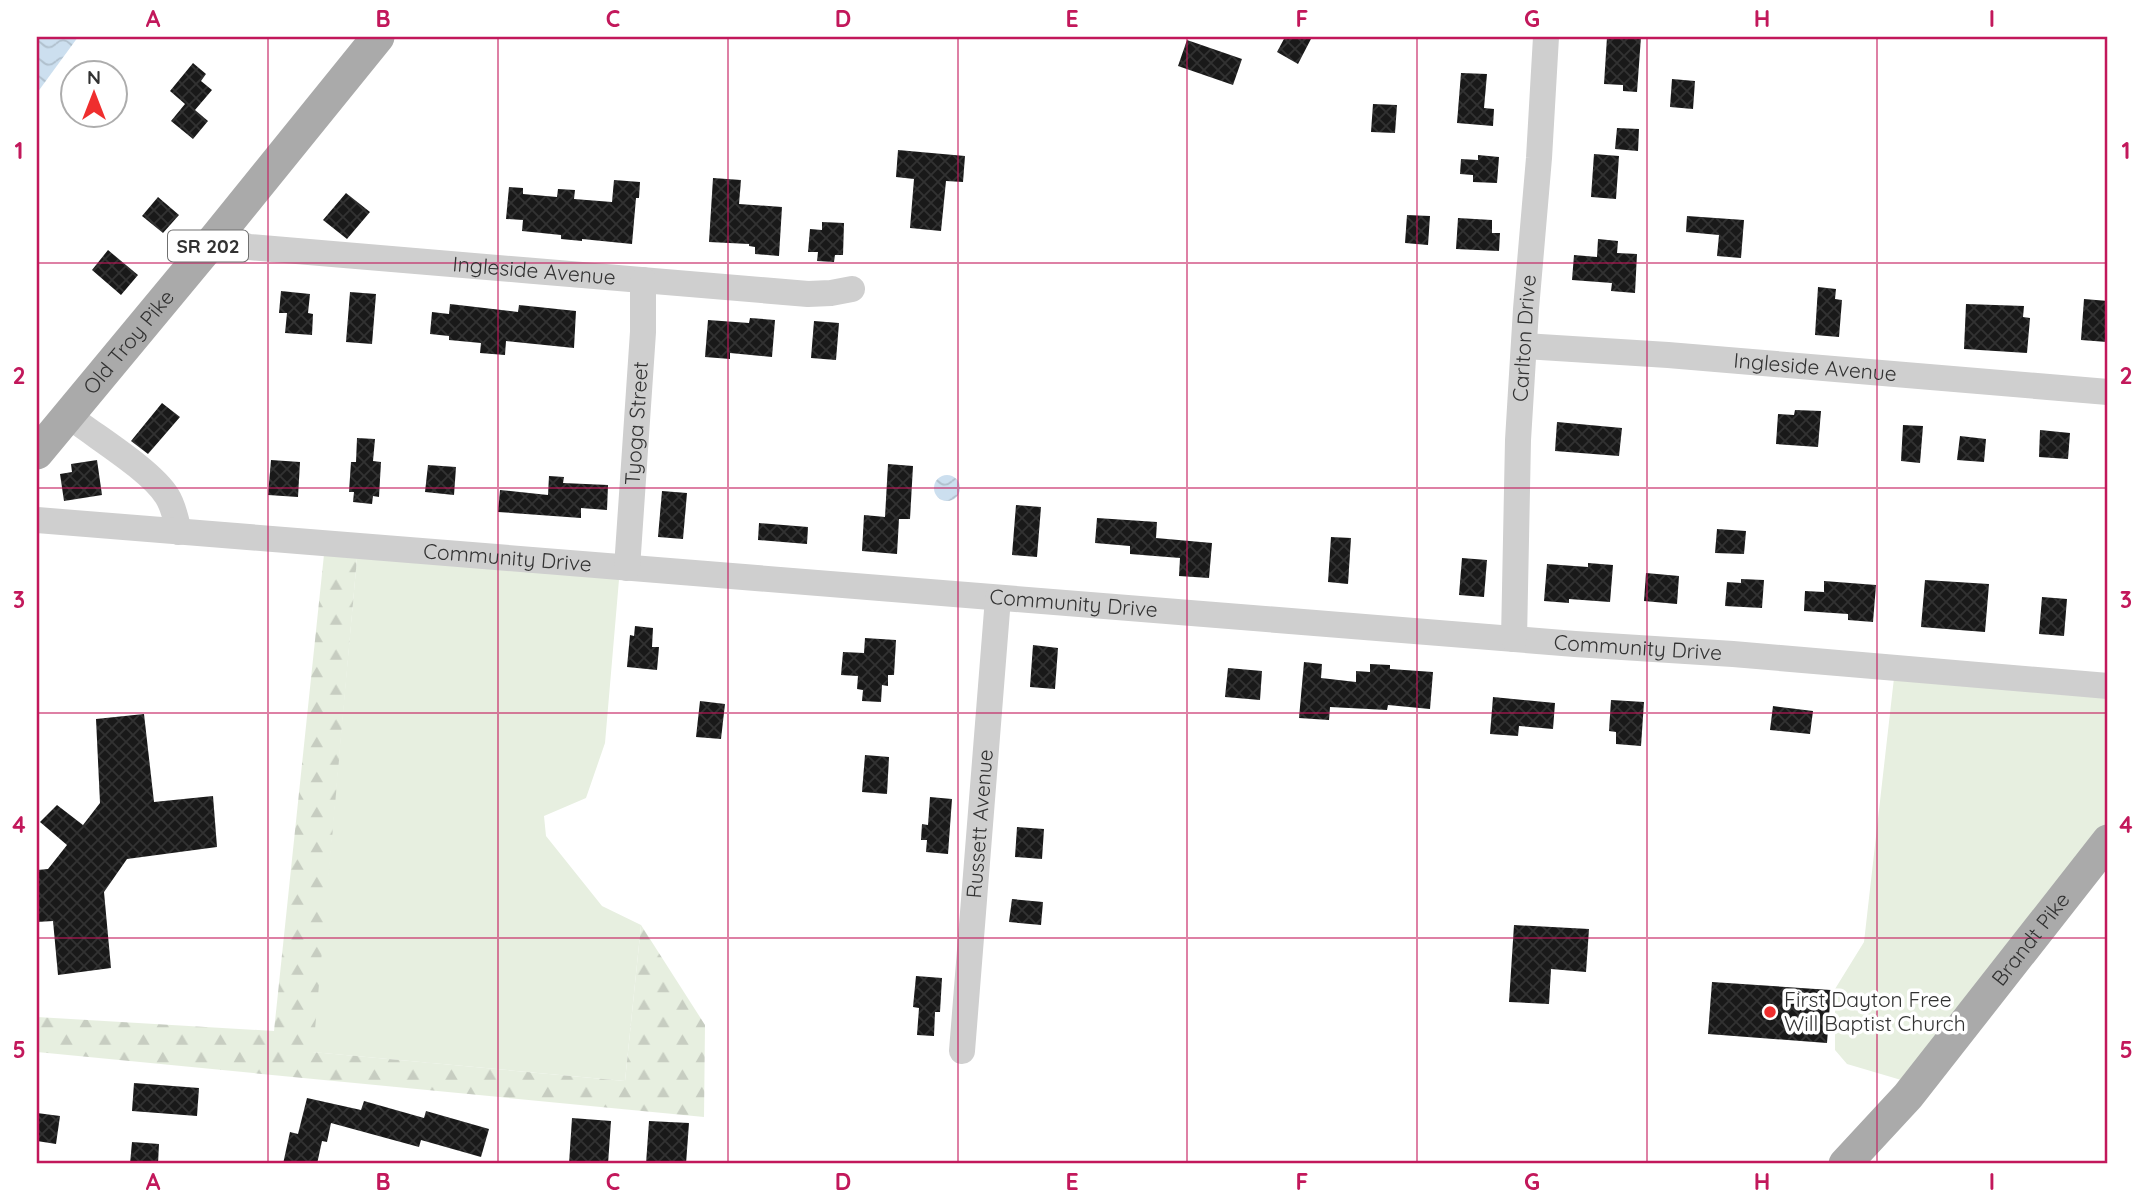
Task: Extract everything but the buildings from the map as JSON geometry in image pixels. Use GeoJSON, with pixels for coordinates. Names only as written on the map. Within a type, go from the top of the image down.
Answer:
{"type":"FeatureCollection","features":[{"type":"Feature","properties":{"kind":"main road","name":"Old Troy Pike"},"geometry":{"type":"LineString","coordinates":[[37,453],[378,37]]}},
{"type":"Feature","properties":{"kind":"main road","name":"Brandt Pike"},"geometry":{"type":"LineString","coordinates":[[1845,1164],[1908,1096],[2108,841]]}},
{"type":"Feature","properties":{"kind":"street","name":"Carlton Drive"},"geometry":{"type":"LineString","coordinates":[[1514,639],[1518,440],[1546,37]]}},
{"type":"Feature","properties":{"kind":"street","name":"Ingleside Avenue"},"geometry":{"type":"LineString","coordinates":[[217,236],[249,247],[808,294],[852,289]]}},
{"type":"Feature","properties":{"kind":"street","name":"Tyoga Street"},"geometry":{"type":"LineString","coordinates":[[628,568],[643,332],[643,279]]}},
{"type":"Feature","properties":{"kind":"street","name":"Ingleside Avenue"},"geometry":{"type":"LineString","coordinates":[[1524,346],[1682,356],[2108,392]]}},
{"type":"Feature","properties":{"kind":"street"},"geometry":{"type":"LineString","coordinates":[[68,415],[142,470],[165,493],[173,508],[179,532]]}},
{"type":"Feature","properties":{"kind":"street","name":"Community Drive"},"geometry":{"type":"LineString","coordinates":[[37,520],[2108,686]]}},
{"type":"Feature","properties":{"kind":"street","name":"Russett Avenue"},"geometry":{"type":"LineString","coordinates":[[962,1051],[998,598]]}},
{"type":"Feature","properties":{"kind":"green space"},"geometry":{"type":"Polygon","coordinates":[[[325,545],[358,547],[313,1052],[625,1081],[641,925],[705,1025],[704,1117],[37,1052],[37,1017],[274,1031],[325,545]]]}},
{"type":"Feature","properties":{"kind":"green space"},"geometry":{"type":"Polygon","coordinates":[[[358,547],[620,568],[605,743],[586,798],[544,816],[546,836],[602,906],[641,925],[625,1081],[312,1052],[358,547]]]}},
{"type":"Feature","properties":{"kind":"green space"},"geometry":{"type":"Polygon","coordinates":[[[1894,678],[2108,694],[2108,825],[1908,1082],[1847,1064],[1835,1050],[1835,989],[1864,942],[1894,678]]]}},
{"type":"Feature","properties":{"kind":"water"},"geometry":{"type":"Polygon","coordinates":[[[37,37],[78,37],[60,60],[37,93],[37,37]]]}},
{"type":"Feature","properties":{"kind":"water"},"geometry":{"type":"Polygon","coordinates":[[[947,475],[956,479],[960,488],[956,497],[947,501],[938,497],[934,488],[938,479],[947,475]]]}},
{"type":"Feature","properties":{"kind":"place","name":"First Dayton Free Will Baptist Church"},"geometry":{"type":"Point","coordinates":[1770,1012]}}]}
